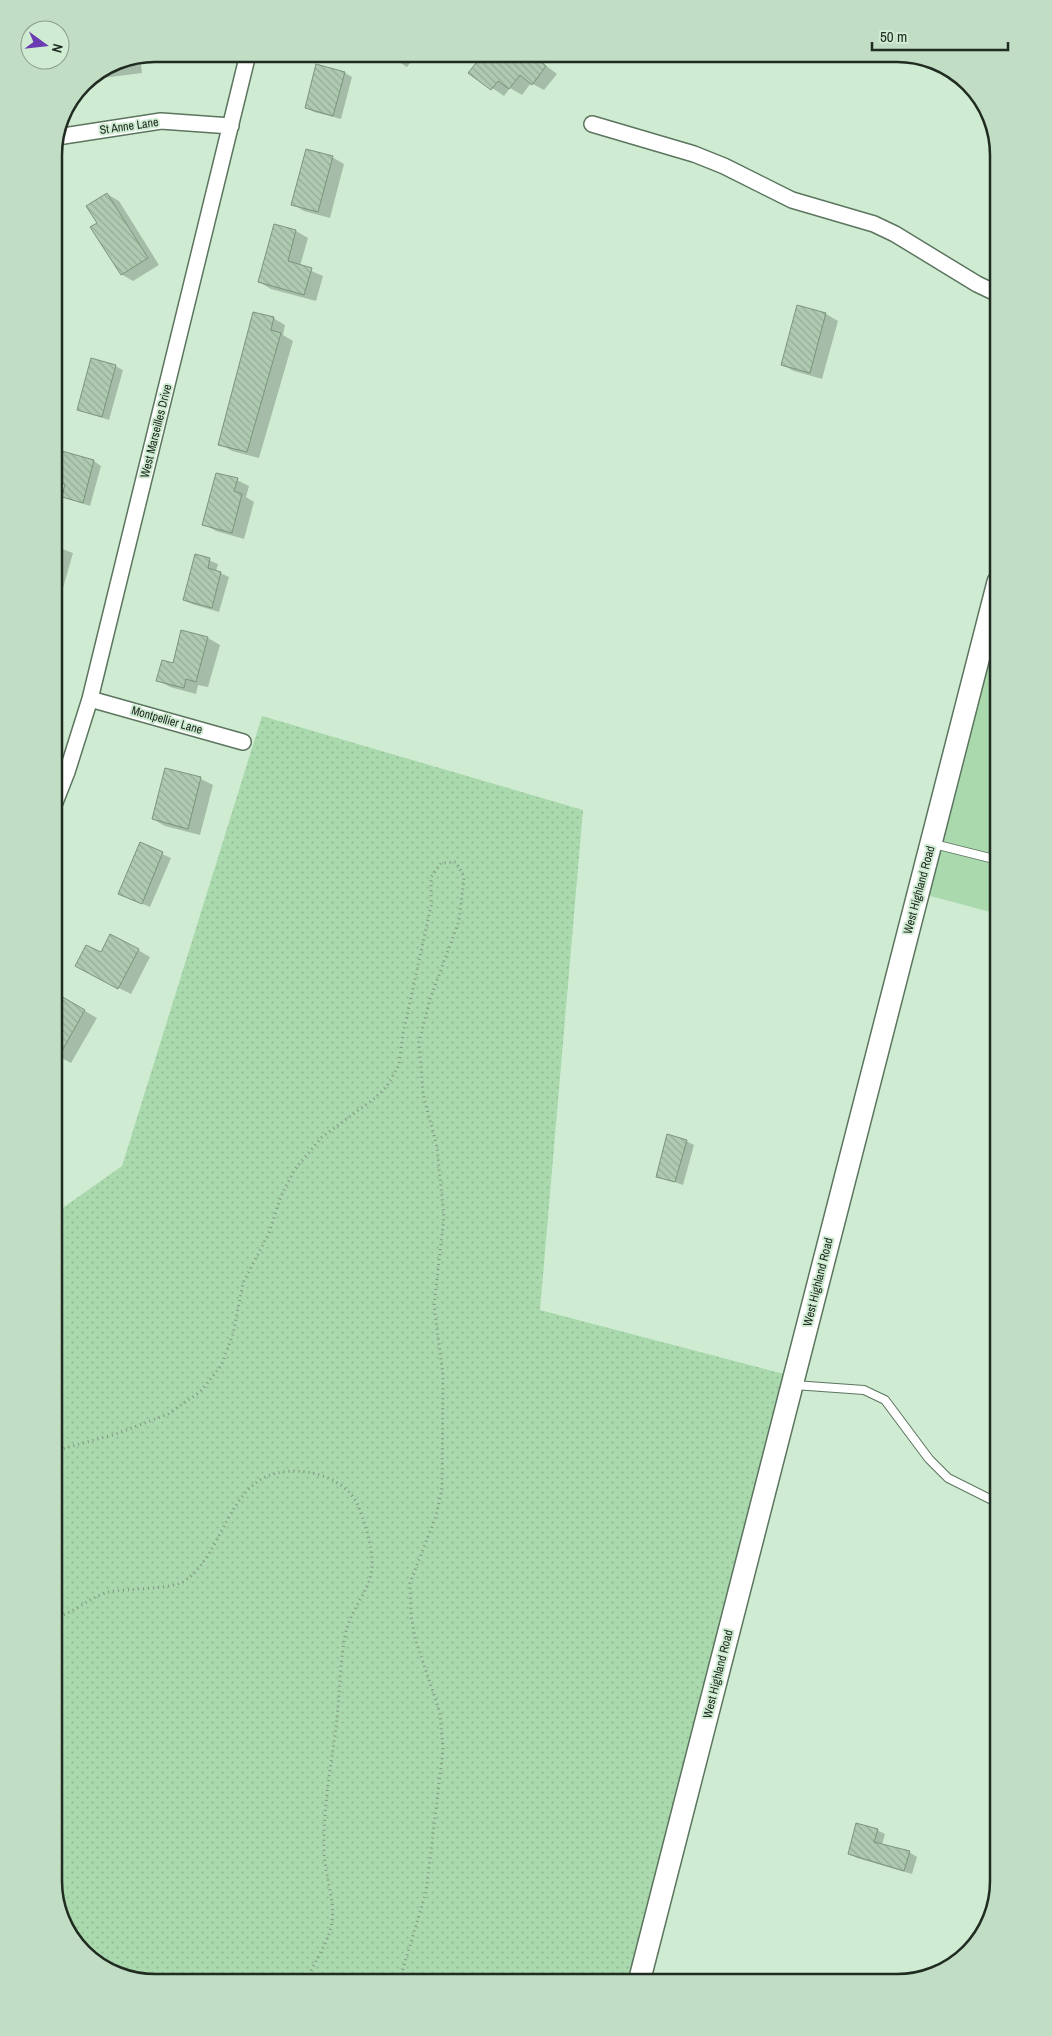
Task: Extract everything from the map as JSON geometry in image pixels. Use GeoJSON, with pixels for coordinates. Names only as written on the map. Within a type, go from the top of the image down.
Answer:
{"type":"FeatureCollection","features":[{"type":"Feature","properties":{"kind":"main road","name":"West Highland Road"},"geometry":{"type":"LineString","coordinates":[[641,1974],[990,614]]}},
{"type":"Feature","properties":{"kind":"street","name":"West Marseilles Drive"},"geometry":{"type":"LineString","coordinates":[[63,783],[90,698],[246,62]]}},
{"type":"Feature","properties":{"kind":"street","name":"St Anne Lane"},"geometry":{"type":"LineString","coordinates":[[65,136],[161,121],[231,126]]}},
{"type":"Feature","properties":{"kind":"street"},"geometry":{"type":"LineString","coordinates":[[592,124],[694,154],[724,166],[792,200],[874,224],[896,234],[990,290]]}},
{"type":"Feature","properties":{"kind":"street","name":"Montpellier Lane"},"geometry":{"type":"LineString","coordinates":[[90,698],[244,742]]}},
{"type":"Feature","properties":{"kind":"lane"},"geometry":{"type":"LineString","coordinates":[[932,843],[990,858]]}},
{"type":"Feature","properties":{"kind":"lane"},"geometry":{"type":"LineString","coordinates":[[792,1385],[864,1390],[885,1400],[928,1459],[948,1478],[990,1499]]}},
{"type":"Feature","properties":{"kind":"path"},"geometry":{"type":"LineString","coordinates":[[62,1450],[116,1434],[168,1414],[200,1392],[221,1366],[233,1334],[243,1283],[269,1233],[281,1196],[295,1169],[322,1136],[375,1098],[387,1086],[399,1065],[403,1034],[431,906],[431,877],[441,863],[456,862],[464,877],[459,921],[430,999],[420,1042],[423,1094],[437,1147],[444,1217],[434,1305],[443,1375],[442,1488],[436,1516],[410,1583],[409,1596],[415,1638],[440,1713],[443,1750],[426,1892],[402,1973]]}},
{"type":"Feature","properties":{"kind":"path"},"geometry":{"type":"LineString","coordinates":[[62,1615],[92,1597],[109,1592],[184,1582],[199,1569],[241,1500],[255,1484],[268,1476],[294,1472],[324,1476],[338,1483],[356,1499],[368,1539],[372,1563],[369,1582],[350,1617],[345,1634],[337,1720],[327,1778],[324,1869],[332,1902],[332,1920],[330,1932],[310,1973]]}},
{"type":"Feature","properties":{"kind":"green space"},"geometry":{"type":"Polygon","coordinates":[[[990,615],[990,912],[919,893],[990,615]]]}},
{"type":"Feature","properties":{"kind":"green space"},"geometry":{"type":"Polygon","coordinates":[[[262,716],[583,810],[540,1310],[784,1374],[641,1974],[149,1973],[137,1972],[109,1961],[90,1946],[75,1927],[64,1899],[62,1881],[62,1208],[122,1166],[262,716]]]}},
{"type":"Feature","properties":{"kind":"building"},"geometry":{"type":"Polygon","coordinates":[[[476,62],[541,63],[546,66],[532,85],[520,75],[509,89],[498,81],[491,90],[468,73],[476,62]]]}},
{"type":"Feature","properties":{"kind":"building"},"geometry":{"type":"Polygon","coordinates":[[[316,64],[345,72],[333,116],[305,108],[316,64]]]}},
{"type":"Feature","properties":{"kind":"building"},"geometry":{"type":"Polygon","coordinates":[[[306,149],[333,156],[318,212],[291,205],[306,149]]]}},
{"type":"Feature","properties":{"kind":"building"},"geometry":{"type":"Polygon","coordinates":[[[107,193],[148,258],[121,275],[90,227],[97,223],[86,206],[107,193]]]}},
{"type":"Feature","properties":{"kind":"building"},"geometry":{"type":"Polygon","coordinates":[[[274,224],[296,230],[288,261],[312,268],[304,295],[258,282],[274,224]]]}},
{"type":"Feature","properties":{"kind":"building"},"geometry":{"type":"Polygon","coordinates":[[[797,305],[826,313],[810,373],[781,365],[797,305]]]}},
{"type":"Feature","properties":{"kind":"building"},"geometry":{"type":"Polygon","coordinates":[[[253,312],[274,317],[271,330],[281,333],[247,452],[218,445],[253,312]]]}},
{"type":"Feature","properties":{"kind":"building"},"geometry":{"type":"Polygon","coordinates":[[[91,358],[116,365],[102,417],[77,410],[91,358]]]}},
{"type":"Feature","properties":{"kind":"building"},"geometry":{"type":"Polygon","coordinates":[[[63,451],[94,460],[83,503],[63,497],[65,484],[63,483],[63,451]]]}},
{"type":"Feature","properties":{"kind":"building"},"geometry":{"type":"Polygon","coordinates":[[[216,473],[238,478],[234,491],[242,494],[232,533],[202,525],[216,473]]]}},
{"type":"Feature","properties":{"kind":"building"},"geometry":{"type":"Polygon","coordinates":[[[195,554],[210,558],[208,568],[221,572],[212,608],[183,600],[195,554]]]}},
{"type":"Feature","properties":{"kind":"building"},"geometry":{"type":"Polygon","coordinates":[[[181,630],[208,637],[196,682],[186,679],[184,688],[156,681],[162,660],[173,663],[181,630]]]}},
{"type":"Feature","properties":{"kind":"building"},"geometry":{"type":"Polygon","coordinates":[[[165,768],[201,777],[188,829],[152,819],[165,768]]]}},
{"type":"Feature","properties":{"kind":"building"},"geometry":{"type":"Polygon","coordinates":[[[140,842],[163,852],[142,904],[118,894],[140,842]]]}},
{"type":"Feature","properties":{"kind":"building"},"geometry":{"type":"Polygon","coordinates":[[[110,934],[139,949],[118,989],[75,966],[86,945],[101,952],[110,934]]]}},
{"type":"Feature","properties":{"kind":"building"},"geometry":{"type":"Polygon","coordinates":[[[63,997],[85,1010],[62,1050],[63,997]]]}},
{"type":"Feature","properties":{"kind":"building"},"geometry":{"type":"Polygon","coordinates":[[[667,1134],[687,1140],[675,1182],[656,1177],[667,1134]]]}},
{"type":"Feature","properties":{"kind":"building"},"geometry":{"type":"Polygon","coordinates":[[[856,1823],[878,1829],[874,1842],[910,1851],[904,1871],[848,1854],[856,1823]]]}}]}
